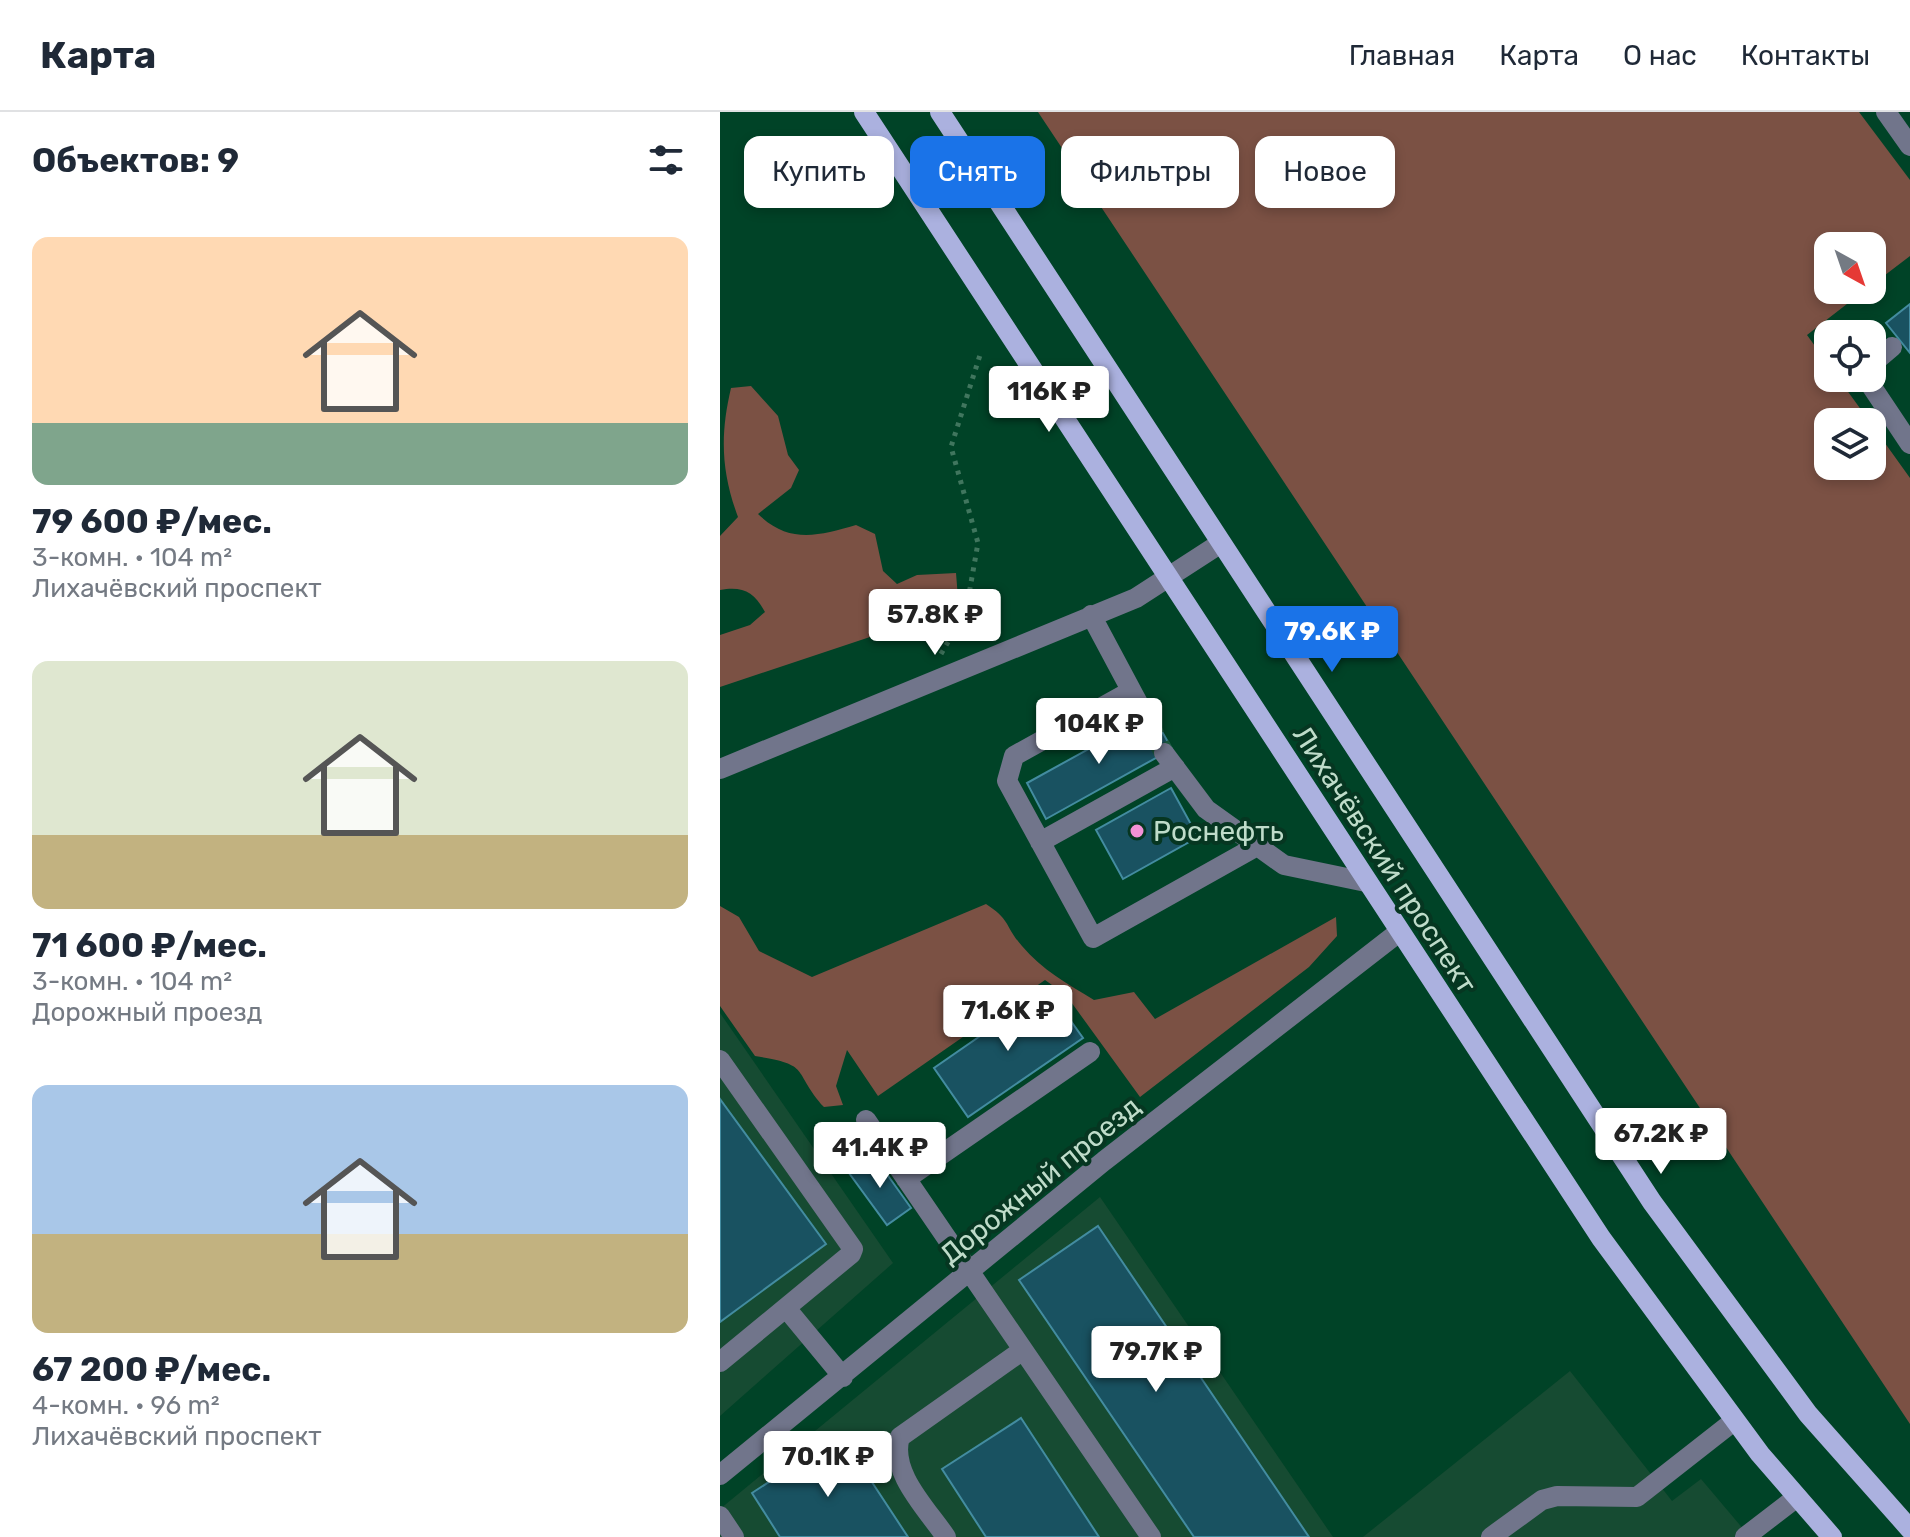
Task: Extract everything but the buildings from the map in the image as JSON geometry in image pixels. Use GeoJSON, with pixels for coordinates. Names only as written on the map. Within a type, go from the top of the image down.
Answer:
{"type":"FeatureCollection","features":[{"type":"Feature","properties":{"kind":"main road","name":"Лихачёвский проспект"},"geometry":{"type":"LineString","coordinates":[[864,112],[1592,1225],[1734,1421],[1832,1537]]}},
{"type":"Feature","properties":{"kind":"main road","name":"Лихачёвский проспект"},"geometry":{"type":"LineString","coordinates":[[940,112],[1652,1202],[1808,1414],[1910,1529]]}},
{"type":"Feature","properties":{"kind":"street"},"geometry":{"type":"LineString","coordinates":[[1886,112],[1910,146]]}},
{"type":"Feature","properties":{"kind":"street"},"geometry":{"type":"LineString","coordinates":[[1886,352],[1892,347]]}},
{"type":"Feature","properties":{"kind":"street"},"geometry":{"type":"LineString","coordinates":[[1875,392],[1910,444]]}},
{"type":"Feature","properties":{"kind":"street"},"geometry":{"type":"LineString","coordinates":[[720,769],[1136,598],[1221,543]]}},
{"type":"Feature","properties":{"kind":"street"},"geometry":{"type":"LineString","coordinates":[[1091,615],[1146,718]]}},
{"type":"Feature","properties":{"kind":"street"},"geometry":{"type":"LineString","coordinates":[[1131,691],[1014,756],[1007,781],[1093,938],[1257,846]]}},
{"type":"Feature","properties":{"kind":"street"},"geometry":{"type":"LineString","coordinates":[[1040,842],[1170,760],[1206,809],[1284,865],[1366,882]]}},
{"type":"Feature","properties":{"kind":"street","name":"Дорожный проезд"},"geometry":{"type":"LineString","coordinates":[[720,1475],[1104,1161],[1399,932]]}},
{"type":"Feature","properties":{"kind":"street"},"geometry":{"type":"LineString","coordinates":[[906,1179],[1090,1052]]}},
{"type":"Feature","properties":{"kind":"street"},"geometry":{"type":"LineString","coordinates":[[720,1060],[853,1249],[851,1254],[720,1362]]}},
{"type":"Feature","properties":{"kind":"street"},"geometry":{"type":"LineString","coordinates":[[866,1120],[1151,1537]]}},
{"type":"Feature","properties":{"kind":"street"},"geometry":{"type":"LineString","coordinates":[[786,1308],[843,1377]]}},
{"type":"Feature","properties":{"kind":"street"},"geometry":{"type":"LineString","coordinates":[[946,1537],[899,1467],[895,1451],[900,1437],[1023,1350]]}},
{"type":"Feature","properties":{"kind":"street"},"geometry":{"type":"LineString","coordinates":[[1491,1537],[1542,1500],[1557,1496],[1637,1497],[1734,1421]]}},
{"type":"Feature","properties":{"kind":"street"},"geometry":{"type":"LineString","coordinates":[[1745,1537],[1797,1497]]}},
{"type":"Feature","properties":{"kind":"street"},"geometry":{"type":"LineString","coordinates":[[720,1516],[734,1537]]}},
{"type":"Feature","properties":{"kind":"path"},"geometry":{"type":"LineString","coordinates":[[922,686],[966,611],[978,543],[951,447],[980,355]]}},
{"type":"Feature","properties":{"kind":"shaded area"},"geometry":{"type":"Polygon","coordinates":[[[1038,112],[1859,112],[1910,180],[1910,256],[1886,274],[1886,232],[1814,232],[1814,304],[1847,304],[1826,320],[1814,320],[1814,330],[1807,335],[1814,345],[1814,392],[1848,392],[1860,408],[1814,408],[1814,480],[1886,480],[1886,445],[1910,478],[1910,1424],[1102,208],[1239,208],[1239,136],[1061,136],[1061,147],[1038,112]]]}},
{"type":"Feature","properties":{"kind":"shaded area"},"geometry":{"type":"Polygon","coordinates":[[[751,386],[778,416],[788,455],[799,470],[791,488],[758,514],[770,524],[793,534],[816,534],[856,525],[875,534],[883,571],[897,584],[917,575],[956,573],[958,598],[925,622],[906,625],[720,687],[720,635],[750,625],[765,612],[747,592],[720,590],[720,536],[738,517],[725,468],[727,405],[731,388],[751,386]]]}},
{"type":"Feature","properties":{"kind":"shaded area"},"geometry":{"type":"Polygon","coordinates":[[[986,904],[1004,919],[1030,955],[1056,976],[1094,1000],[1134,992],[1155,1019],[1336,917],[1337,936],[1309,967],[1140,1097],[1066,995],[1045,980],[878,1096],[847,1050],[836,1086],[843,1105],[824,1107],[794,1066],[755,1056],[720,1006],[720,906],[739,917],[759,951],[812,977],[986,904]]]}},
{"type":"Feature","properties":{"kind":"shaded area"},"geometry":{"type":"Polygon","coordinates":[[[720,1013],[893,1263],[720,1416],[720,1013]]]}},
{"type":"Feature","properties":{"kind":"shaded area"},"geometry":{"type":"Polygon","coordinates":[[[1100,1197],[1333,1537],[720,1537],[720,1509],[1100,1197]]]}},
{"type":"Feature","properties":{"kind":"shaded area"},"geometry":{"type":"Polygon","coordinates":[[[1570,1371],[1672,1501],[1701,1479],[1750,1537],[1363,1537],[1570,1371]]]}},
{"type":"Feature","properties":{"kind":"tunnel"},"geometry":{"type":"LineString","coordinates":[[1146,718],[1164,753]]}},
{"type":"Feature","properties":{"kind":"place","name":"Роснефть"},"geometry":{"type":"Point","coordinates":[1137,831]}}]}
